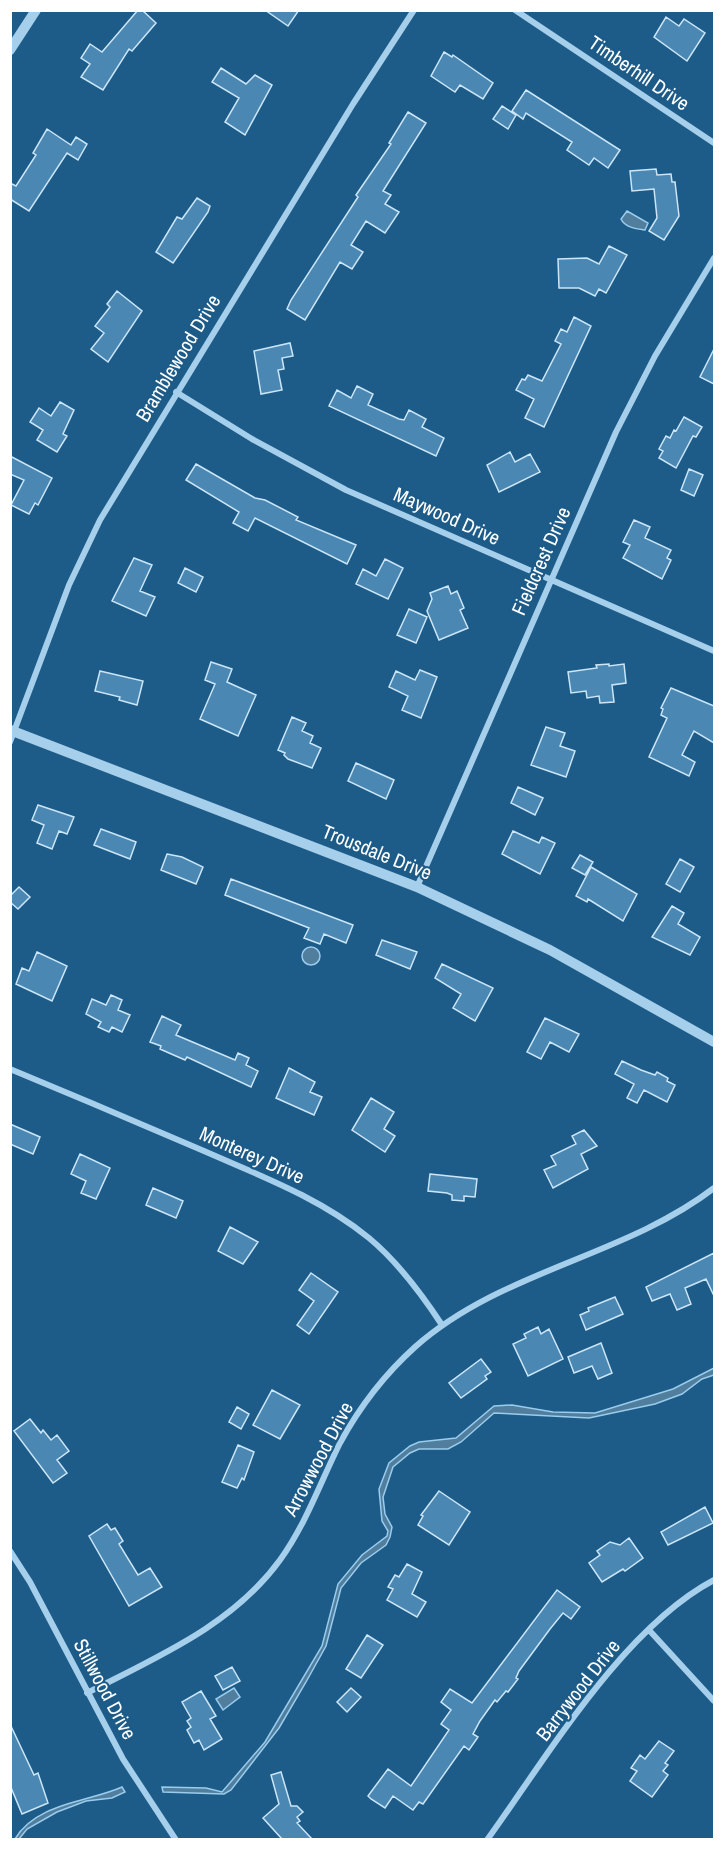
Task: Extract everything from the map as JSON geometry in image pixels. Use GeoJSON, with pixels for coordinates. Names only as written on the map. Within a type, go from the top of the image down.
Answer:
{"type":"FeatureCollection","features":[{"type":"Feature","properties":{"kind":"street"},"geometry":{"type":"LineString","coordinates":[[10,50],[36,10]]}},
{"type":"Feature","properties":{"kind":"street","name":"Bramblewood Drive"},"geometry":{"type":"LineString","coordinates":[[12,735],[82,556],[176,392],[353,104],[414,10]]}},
{"type":"Feature","properties":{"kind":"street","name":"Timberhill Drive"},"geometry":{"type":"LineString","coordinates":[[515,10],[714,143]]}},
{"type":"Feature","properties":{"kind":"street","name":"Fieldcrest Drive"},"geometry":{"type":"LineString","coordinates":[[417,887],[621,422],[655,356],[714,258]]}},
{"type":"Feature","properties":{"kind":"street","name":"Maywood Drive"},"geometry":{"type":"LineString","coordinates":[[176,392],[260,444],[346,490],[552,578],[714,651]]}},
{"type":"Feature","properties":{"kind":"street","name":"Trousdale Drive"},"geometry":{"type":"LineString","coordinates":[[12,735],[417,887],[550,950],[714,1042]]}},
{"type":"Feature","properties":{"kind":"street","name":"Monterey Drive"},"geometry":{"type":"LineString","coordinates":[[10,1069],[258,1175],[321,1205],[352,1225],[380,1248],[410,1280],[442,1325]]}},
{"type":"Feature","properties":{"kind":"street","name":"Arrowwood Drive"},"geometry":{"type":"LineString","coordinates":[[87,1693],[210,1626],[258,1586],[297,1534],[340,1444],[367,1402],[403,1359],[442,1325],[498,1293],[662,1221],[714,1188]]}},
{"type":"Feature","properties":{"kind":"street","name":"Stillwood Drive"},"geometry":{"type":"LineString","coordinates":[[10,1551],[30,1582],[128,1768],[176,1839]]}},
{"type":"Feature","properties":{"kind":"street","name":"Barrywood Drive"},"geometry":{"type":"LineString","coordinates":[[487,1839],[596,1689],[649,1630],[714,1580]]}},
{"type":"Feature","properties":{"kind":"street"},"geometry":{"type":"LineString","coordinates":[[649,1630],[714,1701]]}},
{"type":"Feature","properties":{"kind":"water"},"geometry":{"type":"Polygon","coordinates":[[[627,211],[648,223],[645,230],[632,228],[623,222],[621,219],[627,211]]]}},
{"type":"Feature","properties":{"kind":"water"},"geometry":{"type":"Polygon","coordinates":[[[311,947],[317,950],[320,956],[317,962],[311,965],[305,962],[302,956],[305,950],[311,947]]]}},
{"type":"Feature","properties":{"kind":"water"},"geometry":{"type":"Polygon","coordinates":[[[714,1368],[714,1375],[702,1379],[682,1394],[655,1404],[589,1418],[494,1413],[461,1442],[448,1449],[419,1449],[410,1453],[393,1467],[383,1497],[385,1514],[392,1527],[390,1537],[386,1545],[361,1563],[341,1588],[326,1646],[279,1728],[231,1790],[224,1794],[163,1792],[162,1787],[206,1788],[222,1792],[265,1742],[322,1646],[338,1584],[362,1555],[387,1536],[388,1531],[382,1521],[379,1489],[389,1463],[410,1446],[419,1442],[456,1438],[494,1406],[512,1405],[553,1412],[595,1413],[673,1389],[714,1368]]]}},
{"type":"Feature","properties":{"kind":"water"},"geometry":{"type":"Polygon","coordinates":[[[234,1688],[240,1697],[223,1710],[216,1699],[234,1688]]]}},
{"type":"Feature","properties":{"kind":"water"},"geometry":{"type":"Polygon","coordinates":[[[122,1787],[125,1792],[112,1798],[86,1801],[57,1812],[27,1829],[19,1839],[15,1839],[24,1827],[49,1811],[122,1787]]]}},
{"type":"Feature","properties":{"kind":"building"},"geometry":{"type":"Polygon","coordinates":[[[138,10],[142,10],[156,23],[132,51],[129,49],[103,90],[81,77],[90,64],[81,58],[90,44],[102,52],[138,10]]]}},
{"type":"Feature","properties":{"kind":"building"},"geometry":{"type":"Polygon","coordinates":[[[265,10],[299,10],[288,26],[265,10]]]}},
{"type":"Feature","properties":{"kind":"building"},"geometry":{"type":"Polygon","coordinates":[[[666,17],[679,26],[684,19],[705,33],[687,61],[654,37],[666,17]]]}},
{"type":"Feature","properties":{"kind":"building"},"geometry":{"type":"Polygon","coordinates":[[[444,52],[452,57],[453,55],[493,83],[483,99],[460,85],[455,92],[431,76],[444,52]]]}},
{"type":"Feature","properties":{"kind":"building"},"geometry":{"type":"Polygon","coordinates":[[[221,68],[246,84],[255,75],[272,85],[245,135],[225,122],[239,98],[212,82],[221,68]]]}},
{"type":"Feature","properties":{"kind":"building"},"geometry":{"type":"Polygon","coordinates":[[[526,90],[620,150],[608,168],[594,158],[589,165],[567,150],[572,142],[526,113],[523,119],[512,111],[526,90]]]}},
{"type":"Feature","properties":{"kind":"building"},"geometry":{"type":"Polygon","coordinates":[[[502,106],[516,115],[508,129],[493,119],[502,106]]]}},
{"type":"Feature","properties":{"kind":"building"},"geometry":{"type":"Polygon","coordinates":[[[408,112],[426,123],[383,191],[391,195],[385,204],[399,212],[385,233],[366,221],[351,245],[363,252],[352,269],[340,262],[305,320],[287,309],[291,300],[358,197],[356,195],[391,144],[389,143],[408,112]]]}},
{"type":"Feature","properties":{"kind":"building"},"geometry":{"type":"Polygon","coordinates":[[[47,129],[71,145],[76,137],[87,144],[78,160],[67,153],[29,211],[10,199],[10,183],[16,186],[36,155],[33,153],[47,129]]]}},
{"type":"Feature","properties":{"kind":"building"},"geometry":{"type":"Polygon","coordinates":[[[656,169],[657,175],[671,174],[672,182],[675,182],[679,216],[664,240],[649,231],[657,218],[654,189],[632,191],[630,171],[656,169]]]}},
{"type":"Feature","properties":{"kind":"building"},"geometry":{"type":"Polygon","coordinates":[[[197,198],[210,206],[208,212],[173,263],[156,252],[177,217],[182,219],[197,198]]]}},
{"type":"Feature","properties":{"kind":"building"},"geometry":{"type":"Polygon","coordinates":[[[609,246],[627,255],[606,293],[599,289],[595,296],[579,288],[559,288],[558,259],[587,258],[599,264],[609,246]]]}},
{"type":"Feature","properties":{"kind":"building"},"geometry":{"type":"Polygon","coordinates":[[[117,291],[142,311],[108,362],[91,349],[104,333],[95,326],[110,307],[107,304],[117,291]]]}},
{"type":"Feature","properties":{"kind":"building"},"geometry":{"type":"Polygon","coordinates":[[[574,317],[591,326],[544,427],[525,418],[534,399],[516,390],[522,379],[525,380],[528,375],[542,381],[561,344],[555,341],[561,329],[567,332],[574,317]]]}},
{"type":"Feature","properties":{"kind":"building"},"geometry":{"type":"Polygon","coordinates":[[[290,343],[293,356],[282,358],[284,369],[278,370],[282,390],[261,394],[254,351],[290,343]]]}},
{"type":"Feature","properties":{"kind":"building"},"geometry":{"type":"Polygon","coordinates":[[[714,349],[714,384],[700,377],[714,349]]]}},
{"type":"Feature","properties":{"kind":"building"},"geometry":{"type":"Polygon","coordinates":[[[357,386],[373,394],[368,405],[399,419],[404,420],[409,410],[426,419],[422,427],[444,438],[436,456],[329,406],[337,390],[351,398],[357,386]]]}},
{"type":"Feature","properties":{"kind":"building"},"geometry":{"type":"Polygon","coordinates":[[[60,402],[74,410],[63,434],[67,436],[57,452],[37,440],[43,430],[30,422],[39,408],[51,416],[60,402]]]}},
{"type":"Feature","properties":{"kind":"building"},"geometry":{"type":"Polygon","coordinates":[[[684,417],[702,427],[696,437],[693,436],[676,468],[659,458],[663,451],[659,449],[666,436],[670,438],[684,417]]]}},
{"type":"Feature","properties":{"kind":"building"},"geometry":{"type":"Polygon","coordinates":[[[510,452],[515,462],[530,454],[540,472],[499,492],[487,465],[510,452]]]}},
{"type":"Feature","properties":{"kind":"building"},"geometry":{"type":"Polygon","coordinates":[[[10,456],[52,478],[38,505],[35,503],[29,514],[11,505],[24,480],[10,474],[10,456]]]}},
{"type":"Feature","properties":{"kind":"building"},"geometry":{"type":"Polygon","coordinates":[[[196,464],[255,498],[265,500],[298,517],[296,520],[356,545],[347,564],[255,518],[248,531],[233,523],[239,512],[186,480],[196,464]]]}},
{"type":"Feature","properties":{"kind":"building"},"geometry":{"type":"Polygon","coordinates":[[[689,469],[703,475],[694,496],[681,490],[689,469]]]}},
{"type":"Feature","properties":{"kind":"building"},"geometry":{"type":"Polygon","coordinates":[[[634,520],[650,527],[645,538],[671,550],[667,558],[671,560],[662,579],[623,558],[630,545],[623,542],[634,520]]]}},
{"type":"Feature","properties":{"kind":"building"},"geometry":{"type":"Polygon","coordinates":[[[134,558],[152,565],[140,591],[155,597],[146,616],[112,601],[134,558]]]}},
{"type":"Feature","properties":{"kind":"building"},"geometry":{"type":"Polygon","coordinates":[[[385,559],[403,568],[388,599],[356,584],[363,569],[376,576],[385,559]]]}},
{"type":"Feature","properties":{"kind":"building"},"geometry":{"type":"Polygon","coordinates":[[[185,568],[203,577],[196,592],[178,583],[185,568]]]}},
{"type":"Feature","properties":{"kind":"building"},"geometry":{"type":"Polygon","coordinates":[[[448,586],[451,594],[457,591],[464,608],[460,610],[468,628],[439,640],[427,611],[432,599],[430,593],[448,586]]]}},
{"type":"Feature","properties":{"kind":"building"},"geometry":{"type":"Polygon","coordinates":[[[409,609],[427,617],[416,643],[397,635],[409,609]]]}},
{"type":"Feature","properties":{"kind":"building"},"geometry":{"type":"Polygon","coordinates":[[[211,662],[232,669],[227,682],[256,695],[238,736],[200,719],[215,684],[205,680],[211,662]]]}},
{"type":"Feature","properties":{"kind":"building"},"geometry":{"type":"Polygon","coordinates":[[[609,664],[609,666],[624,664],[626,683],[612,685],[614,702],[600,703],[599,696],[587,698],[586,691],[571,693],[568,672],[609,664]]]}},
{"type":"Feature","properties":{"kind":"building"},"geometry":{"type":"Polygon","coordinates":[[[420,670],[437,677],[421,718],[402,710],[408,696],[389,687],[396,671],[415,680],[420,670]]]}},
{"type":"Feature","properties":{"kind":"building"},"geometry":{"type":"Polygon","coordinates":[[[100,671],[143,681],[137,705],[119,700],[120,697],[95,691],[100,671]]]}},
{"type":"Feature","properties":{"kind":"building"},"geometry":{"type":"Polygon","coordinates":[[[671,688],[714,706],[714,743],[694,731],[682,755],[695,762],[689,776],[649,757],[667,718],[661,715],[663,709],[661,708],[671,688]]]}},
{"type":"Feature","properties":{"kind":"building"},"geometry":{"type":"Polygon","coordinates":[[[292,717],[306,723],[302,731],[313,736],[310,743],[321,748],[312,768],[288,759],[285,753],[278,750],[292,717]]]}},
{"type":"Feature","properties":{"kind":"building"},"geometry":{"type":"Polygon","coordinates":[[[546,727],[565,733],[560,746],[575,751],[566,777],[531,765],[546,727]]]}},
{"type":"Feature","properties":{"kind":"building"},"geometry":{"type":"Polygon","coordinates":[[[356,763],[394,780],[386,799],[348,781],[356,763]]]}},
{"type":"Feature","properties":{"kind":"building"},"geometry":{"type":"Polygon","coordinates":[[[518,787],[543,798],[535,815],[511,803],[518,787]]]}},
{"type":"Feature","properties":{"kind":"building"},"geometry":{"type":"Polygon","coordinates":[[[38,805],[74,817],[67,834],[59,831],[52,849],[37,843],[44,825],[32,820],[38,805]]]}},
{"type":"Feature","properties":{"kind":"building"},"geometry":{"type":"Polygon","coordinates":[[[101,829],[136,842],[130,859],[94,845],[101,829]]]}},
{"type":"Feature","properties":{"kind":"building"},"geometry":{"type":"Polygon","coordinates":[[[513,831],[539,843],[542,837],[555,843],[540,874],[502,854],[513,831]]]}},
{"type":"Feature","properties":{"kind":"building"},"geometry":{"type":"Polygon","coordinates":[[[167,854],[182,857],[203,867],[196,884],[161,870],[167,854]]]}},
{"type":"Feature","properties":{"kind":"building"},"geometry":{"type":"Polygon","coordinates":[[[580,855],[593,862],[585,875],[572,868],[580,855]]]}},
{"type":"Feature","properties":{"kind":"building"},"geometry":{"type":"Polygon","coordinates":[[[680,859],[694,867],[680,892],[666,884],[680,859]]]}},
{"type":"Feature","properties":{"kind":"building"},"geometry":{"type":"Polygon","coordinates":[[[591,867],[637,894],[623,921],[588,899],[587,902],[576,896],[591,867]]]}},
{"type":"Feature","properties":{"kind":"building"},"geometry":{"type":"Polygon","coordinates":[[[231,879],[353,925],[346,943],[324,934],[320,944],[304,938],[309,928],[225,895],[231,879]]]}},
{"type":"Feature","properties":{"kind":"building"},"geometry":{"type":"Polygon","coordinates":[[[19,887],[30,897],[18,909],[10,902],[10,896],[19,887]]]}},
{"type":"Feature","properties":{"kind":"building"},"geometry":{"type":"Polygon","coordinates":[[[672,906],[684,913],[678,924],[700,937],[690,955],[652,937],[672,906]]]}},
{"type":"Feature","properties":{"kind":"building"},"geometry":{"type":"Polygon","coordinates":[[[382,940],[417,952],[410,969],[376,955],[382,940]]]}},
{"type":"Feature","properties":{"kind":"building"},"geometry":{"type":"Polygon","coordinates":[[[37,952],[67,966],[52,1001],[16,984],[22,968],[29,971],[37,952]]]}},
{"type":"Feature","properties":{"kind":"building"},"geometry":{"type":"Polygon","coordinates":[[[442,964],[493,988],[475,1021],[453,1008],[461,994],[435,978],[442,964]]]}},
{"type":"Feature","properties":{"kind":"building"},"geometry":{"type":"Polygon","coordinates":[[[111,995],[122,1000],[118,1010],[130,1015],[122,1032],[112,1027],[109,1032],[98,1027],[101,1022],[86,1014],[92,999],[106,1005],[111,995]]]}},
{"type":"Feature","properties":{"kind":"building"},"geometry":{"type":"Polygon","coordinates":[[[162,1016],[181,1025],[176,1035],[235,1060],[238,1053],[249,1058],[246,1065],[258,1071],[251,1087],[187,1057],[185,1060],[160,1049],[161,1046],[150,1042],[162,1016]]]}},
{"type":"Feature","properties":{"kind":"building"},"geometry":{"type":"Polygon","coordinates":[[[545,1018],[579,1034],[569,1052],[550,1042],[541,1059],[527,1052],[545,1018]]]}},
{"type":"Feature","properties":{"kind":"building"},"geometry":{"type":"Polygon","coordinates":[[[622,1061],[641,1070],[655,1075],[657,1072],[668,1078],[667,1081],[675,1085],[667,1102],[644,1090],[637,1103],[627,1098],[634,1084],[615,1074],[622,1061]]]}},
{"type":"Feature","properties":{"kind":"building"},"geometry":{"type":"Polygon","coordinates":[[[289,1068],[315,1082],[310,1092],[322,1097],[314,1115],[276,1098],[289,1068]]]}},
{"type":"Feature","properties":{"kind":"building"},"geometry":{"type":"Polygon","coordinates":[[[371,1098],[394,1112],[384,1129],[395,1136],[385,1152],[352,1130],[371,1098]]]}},
{"type":"Feature","properties":{"kind":"building"},"geometry":{"type":"Polygon","coordinates":[[[10,1124],[40,1137],[33,1154],[10,1144],[10,1124]]]}},
{"type":"Feature","properties":{"kind":"building"},"geometry":{"type":"Polygon","coordinates":[[[584,1130],[597,1146],[581,1154],[588,1169],[553,1188],[544,1170],[556,1165],[551,1156],[576,1144],[572,1136],[584,1130]]]}},
{"type":"Feature","properties":{"kind":"building"},"geometry":{"type":"Polygon","coordinates":[[[80,1154],[110,1168],[96,1199],[81,1193],[86,1181],[71,1174],[80,1154]]]}},
{"type":"Feature","properties":{"kind":"building"},"geometry":{"type":"Polygon","coordinates":[[[430,1174],[477,1179],[475,1197],[464,1196],[464,1201],[452,1200],[452,1195],[447,1193],[428,1191],[430,1174]]]}},
{"type":"Feature","properties":{"kind":"building"},"geometry":{"type":"Polygon","coordinates":[[[153,1188],[183,1201],[176,1218],[146,1205],[153,1188]]]}},
{"type":"Feature","properties":{"kind":"building"},"geometry":{"type":"Polygon","coordinates":[[[230,1227],[258,1242],[243,1264],[218,1251],[230,1227]]]}},
{"type":"Feature","properties":{"kind":"building"},"geometry":{"type":"Polygon","coordinates":[[[714,1253],[714,1296],[706,1279],[685,1288],[691,1304],[677,1310],[670,1294],[652,1301],[646,1287],[714,1253]]]}},
{"type":"Feature","properties":{"kind":"building"},"geometry":{"type":"Polygon","coordinates":[[[311,1273],[338,1292],[309,1334],[297,1325],[314,1301],[299,1290],[311,1273]]]}},
{"type":"Feature","properties":{"kind":"building"},"geometry":{"type":"Polygon","coordinates":[[[615,1297],[623,1314],[586,1330],[580,1315],[589,1311],[588,1308],[615,1297]]]}},
{"type":"Feature","properties":{"kind":"building"},"geometry":{"type":"Polygon","coordinates":[[[538,1327],[541,1334],[549,1329],[563,1359],[528,1376],[513,1344],[526,1338],[524,1334],[538,1327]]]}},
{"type":"Feature","properties":{"kind":"building"},"geometry":{"type":"Polygon","coordinates":[[[601,1343],[612,1373],[598,1379],[592,1366],[574,1373],[568,1357],[601,1343]]]}},
{"type":"Feature","properties":{"kind":"building"},"geometry":{"type":"Polygon","coordinates":[[[481,1359],[491,1372],[485,1376],[487,1379],[461,1398],[449,1383],[481,1359]]]}},
{"type":"Feature","properties":{"kind":"building"},"geometry":{"type":"Polygon","coordinates":[[[272,1390],[300,1405],[280,1439],[253,1425],[272,1390]]]}},
{"type":"Feature","properties":{"kind":"building"},"geometry":{"type":"Polygon","coordinates":[[[237,1407],[249,1414],[241,1429],[229,1422],[237,1407]]]}},
{"type":"Feature","properties":{"kind":"building"},"geometry":{"type":"Polygon","coordinates":[[[30,1419],[41,1433],[43,1430],[51,1440],[57,1435],[69,1451],[57,1460],[67,1473],[53,1483],[14,1431],[30,1419]]]}},
{"type":"Feature","properties":{"kind":"building"},"geometry":{"type":"Polygon","coordinates":[[[238,1445],[254,1452],[244,1480],[242,1478],[237,1488],[222,1482],[238,1445]]]}},
{"type":"Feature","properties":{"kind":"building"},"geometry":{"type":"Polygon","coordinates":[[[439,1491],[470,1512],[449,1545],[418,1525],[423,1516],[421,1515],[439,1491]]]}},
{"type":"Feature","properties":{"kind":"building"},"geometry":{"type":"Polygon","coordinates":[[[705,1507],[713,1523],[668,1545],[661,1532],[705,1507]]]}},
{"type":"Feature","properties":{"kind":"building"},"geometry":{"type":"Polygon","coordinates":[[[107,1524],[111,1530],[115,1528],[123,1541],[119,1544],[138,1575],[150,1568],[162,1587],[129,1606],[89,1536],[107,1524]]]}},
{"type":"Feature","properties":{"kind":"building"},"geometry":{"type":"Polygon","coordinates":[[[629,1538],[643,1558],[625,1571],[623,1569],[602,1582],[589,1563],[600,1555],[597,1551],[610,1542],[620,1545],[629,1538]]]}},
{"type":"Feature","properties":{"kind":"building"},"geometry":{"type":"Polygon","coordinates":[[[407,1564],[422,1572],[412,1594],[426,1602],[417,1617],[387,1600],[393,1589],[388,1587],[395,1575],[399,1577],[407,1564]]]}},
{"type":"Feature","properties":{"kind":"building"},"geometry":{"type":"Polygon","coordinates":[[[557,1590],[580,1607],[571,1619],[563,1613],[550,1629],[519,1671],[516,1678],[518,1679],[508,1692],[506,1691],[497,1702],[495,1700],[480,1721],[473,1734],[478,1737],[469,1750],[464,1746],[423,1804],[419,1802],[413,1810],[393,1796],[385,1808],[371,1799],[368,1796],[388,1769],[411,1786],[449,1730],[441,1724],[451,1710],[441,1702],[450,1689],[472,1703],[557,1590]]]}},
{"type":"Feature","properties":{"kind":"building"},"geometry":{"type":"Polygon","coordinates":[[[367,1635],[383,1645],[361,1678],[346,1669],[367,1635]]]}},
{"type":"Feature","properties":{"kind":"building"},"geometry":{"type":"Polygon","coordinates":[[[232,1667],[240,1681],[223,1690],[215,1676],[232,1667]]]}},
{"type":"Feature","properties":{"kind":"building"},"geometry":{"type":"Polygon","coordinates":[[[351,1688],[361,1697],[347,1712],[337,1702],[351,1688]]]}},
{"type":"Feature","properties":{"kind":"building"},"geometry":{"type":"Polygon","coordinates":[[[201,1691],[216,1716],[210,1719],[222,1739],[204,1750],[199,1740],[194,1743],[187,1730],[191,1727],[187,1721],[191,1718],[182,1702],[201,1691]]]}},
{"type":"Feature","properties":{"kind":"building"},"geometry":{"type":"Polygon","coordinates":[[[10,1724],[34,1775],[38,1773],[48,1803],[22,1814],[10,1785],[10,1724]]]}},
{"type":"Feature","properties":{"kind":"building"},"geometry":{"type":"Polygon","coordinates":[[[659,1741],[674,1751],[665,1763],[668,1765],[663,1771],[668,1775],[652,1797],[630,1781],[637,1771],[631,1768],[640,1755],[645,1759],[659,1741]]]}},
{"type":"Feature","properties":{"kind":"building"},"geometry":{"type":"Polygon","coordinates":[[[281,1772],[291,1806],[297,1806],[303,1812],[297,1817],[300,1821],[297,1823],[312,1839],[282,1839],[263,1818],[279,1804],[271,1775],[281,1772]]]}}]}
